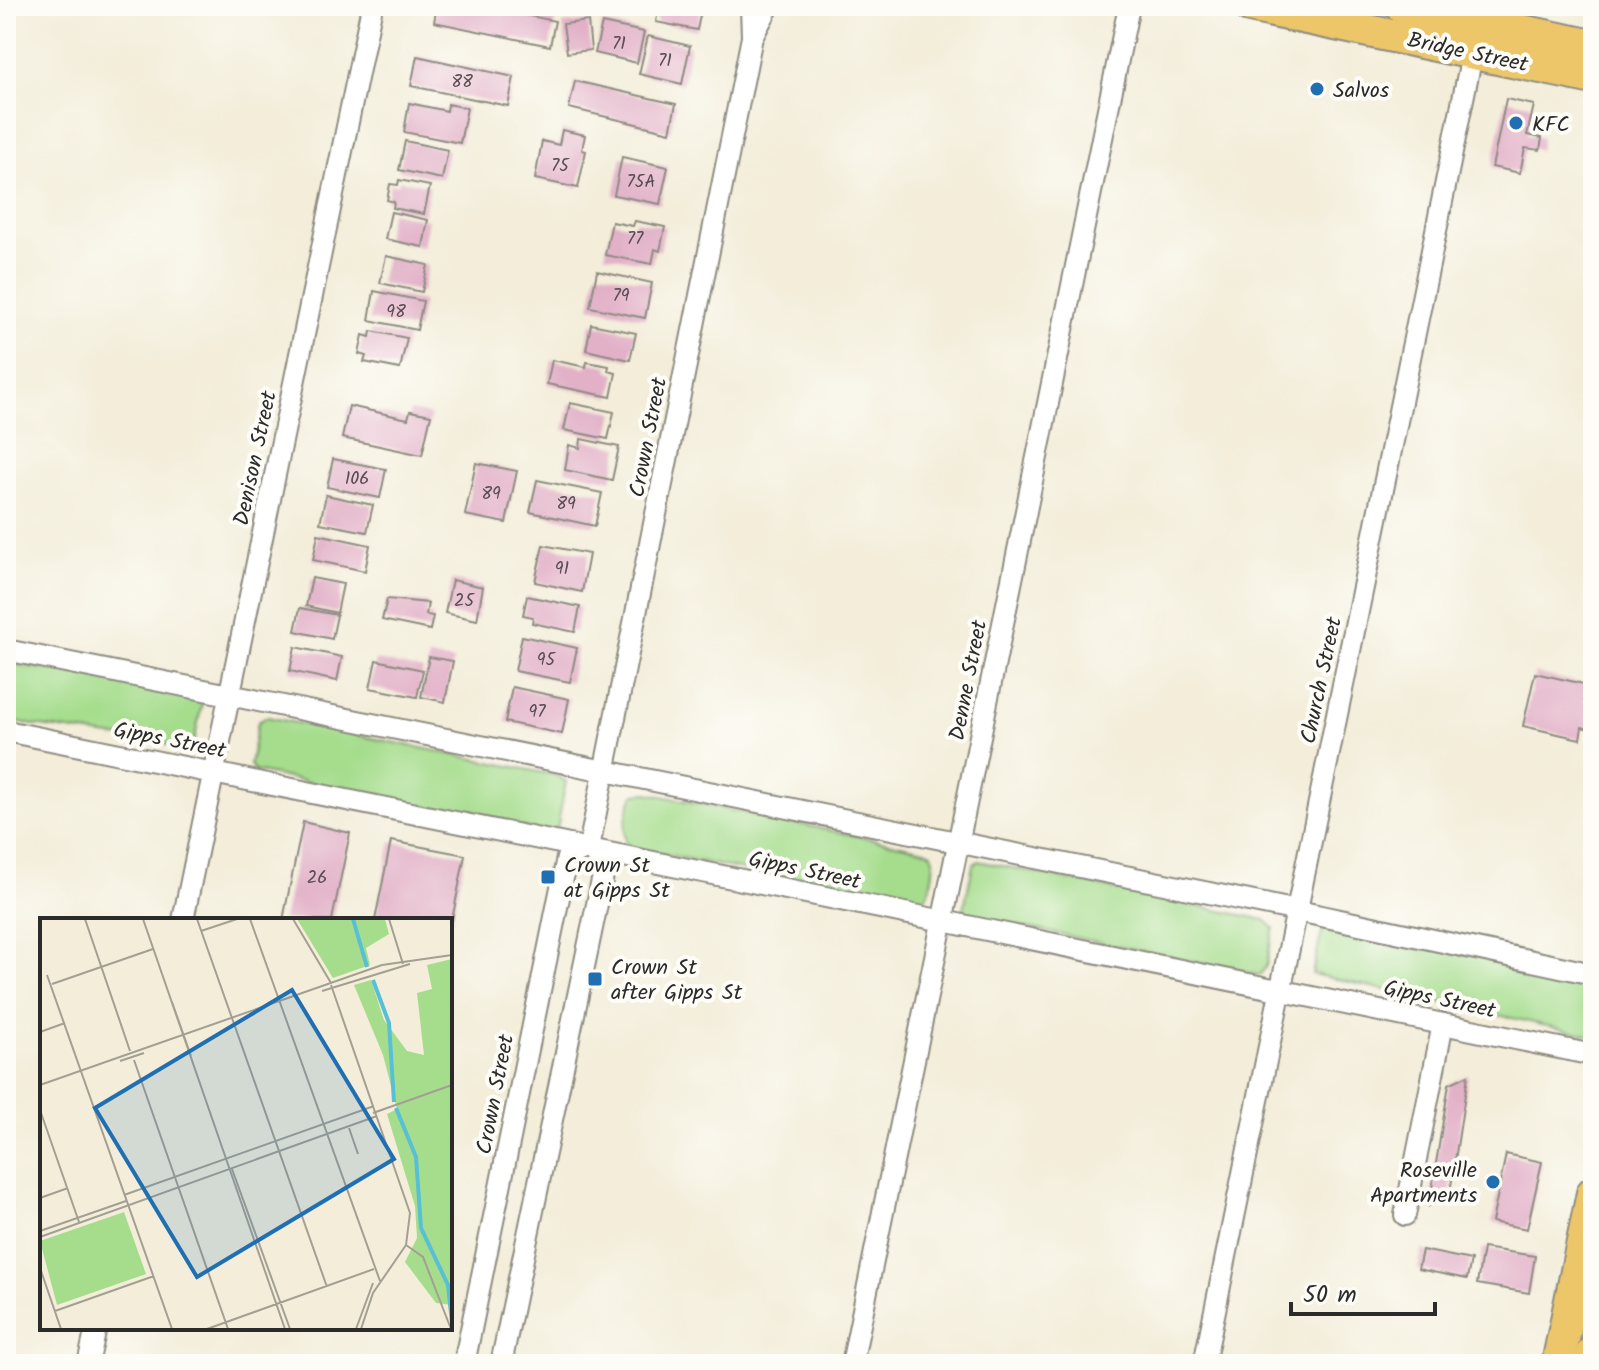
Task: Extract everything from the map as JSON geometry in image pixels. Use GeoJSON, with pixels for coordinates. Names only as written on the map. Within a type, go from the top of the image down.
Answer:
{"type":"FeatureCollection","features":[{"type":"Feature","properties":{"kind":"main road","name":"Bridge Street"},"geometry":{"type":"LineString","coordinates":[[1249,6],[1478,27],[1593,46]]}},
{"type":"Feature","properties":{"kind":"main road","name":"Bridge Street"},"geometry":{"type":"LineString","coordinates":[[1402,6],[1478,27],[1593,78]]}},
{"type":"Feature","properties":{"kind":"main road"},"geometry":{"type":"LineString","coordinates":[[1558,1364],[1593,1193]]}},
{"type":"Feature","properties":{"kind":"main road"},"geometry":{"type":"LineString","coordinates":[[1590,1364],[1593,1352]]}},
{"type":"Feature","properties":{"kind":"street","name":"Denison Street"},"geometry":{"type":"LineString","coordinates":[[183,918],[372,6]]}},
{"type":"Feature","properties":{"kind":"street","name":"Crown Street"},"geometry":{"type":"LineString","coordinates":[[464,1364],[567,858],[589,847],[752,37],[751,6]]}},
{"type":"Feature","properties":{"kind":"street","name":"Crown Street"},"geometry":{"type":"LineString","coordinates":[[752,37],[769,6]]}},
{"type":"Feature","properties":{"kind":"street","name":"Denne Street"},"geometry":{"type":"LineString","coordinates":[[852,1364],[1129,6]]}},
{"type":"Feature","properties":{"kind":"street","name":"Church Street"},"geometry":{"type":"LineString","coordinates":[[1204,1364],[1478,27]]}},
{"type":"Feature","properties":{"kind":"street"},"geometry":{"type":"LineString","coordinates":[[6,650],[229,698],[1298,911],[1593,974]]}},
{"type":"Feature","properties":{"kind":"street","name":"Gipps Street"},"geometry":{"type":"LineString","coordinates":[[6,731],[589,847],[942,923],[1280,988],[1593,1055]]}},
{"type":"Feature","properties":{"kind":"street"},"geometry":{"type":"LineString","coordinates":[[501,1364],[605,866],[589,847]]}},
{"type":"Feature","properties":{"kind":"street"},"geometry":{"type":"LineString","coordinates":[[1405,1215],[1443,1024]]}},
{"type":"Feature","properties":{"kind":"street"},"geometry":{"type":"LineString","coordinates":[[88,1364],[96,1330]]}},
{"type":"Feature","properties":{"kind":"green space"},"geometry":{"type":"Polygon","coordinates":[[[6,663],[204,693],[193,748],[6,721],[6,663]]]}},
{"type":"Feature","properties":{"kind":"green space"},"geometry":{"type":"Polygon","coordinates":[[[267,717],[554,775],[566,781],[557,829],[542,831],[255,771],[250,765],[258,722],[267,717]]]}},
{"type":"Feature","properties":{"kind":"green space"},"geometry":{"type":"Polygon","coordinates":[[[647,793],[925,850],[932,853],[933,859],[929,890],[918,905],[634,848],[626,844],[626,818],[635,794],[647,793]]]}},
{"type":"Feature","properties":{"kind":"green space"},"geometry":{"type":"Polygon","coordinates":[[[978,861],[1265,920],[1274,928],[1266,966],[1260,975],[970,916],[964,908],[973,865],[978,861]]]}},
{"type":"Feature","properties":{"kind":"green space"},"geometry":{"type":"Polygon","coordinates":[[[1324,923],[1593,981],[1593,1036],[1312,974],[1324,923]]]}},
{"type":"Feature","properties":{"kind":"building"},"geometry":{"type":"Polygon","coordinates":[[[437,6],[481,6],[555,21],[550,46],[434,22],[437,6]]]}},
{"type":"Feature","properties":{"kind":"building"},"geometry":{"type":"Polygon","coordinates":[[[659,6],[702,6],[697,30],[656,22],[659,6]]]}},
{"type":"Feature","properties":{"kind":"building"},"geometry":{"type":"Polygon","coordinates":[[[588,21],[591,50],[567,53],[563,24],[588,21]]]}},
{"type":"Feature","properties":{"kind":"building"},"geometry":{"type":"Polygon","coordinates":[[[602,23],[644,32],[637,63],[595,53],[602,23]]]}},
{"type":"Feature","properties":{"kind":"building"},"geometry":{"type":"Polygon","coordinates":[[[648,36],[690,46],[682,84],[639,74],[648,36]]]}},
{"type":"Feature","properties":{"kind":"building"},"geometry":{"type":"Polygon","coordinates":[[[417,56],[514,77],[508,106],[411,86],[417,56]]]}},
{"type":"Feature","properties":{"kind":"building"},"geometry":{"type":"Polygon","coordinates":[[[575,81],[676,104],[670,132],[569,108],[575,81]]]}},
{"type":"Feature","properties":{"kind":"building"},"geometry":{"type":"Polygon","coordinates":[[[1506,99],[1534,105],[1527,135],[1542,138],[1540,150],[1525,148],[1520,173],[1492,167],[1506,99]]]}},
{"type":"Feature","properties":{"kind":"building"},"geometry":{"type":"Polygon","coordinates":[[[409,103],[447,111],[448,104],[467,108],[460,143],[404,132],[409,103]]]}},
{"type":"Feature","properties":{"kind":"building"},"geometry":{"type":"Polygon","coordinates":[[[562,130],[585,135],[582,150],[586,151],[578,188],[535,179],[542,141],[559,145],[562,130]]]}},
{"type":"Feature","properties":{"kind":"building"},"geometry":{"type":"Polygon","coordinates":[[[405,141],[448,150],[442,179],[399,170],[405,141]]]}},
{"type":"Feature","properties":{"kind":"building"},"geometry":{"type":"Polygon","coordinates":[[[622,157],[668,167],[660,204],[614,195],[622,157]]]}},
{"type":"Feature","properties":{"kind":"building"},"geometry":{"type":"Polygon","coordinates":[[[399,180],[430,186],[424,214],[393,208],[394,202],[387,200],[390,184],[398,185],[399,180]]]}},
{"type":"Feature","properties":{"kind":"building"},"geometry":{"type":"Polygon","coordinates":[[[391,212],[428,220],[423,247],[385,239],[391,212]]]}},
{"type":"Feature","properties":{"kind":"building"},"geometry":{"type":"Polygon","coordinates":[[[635,221],[665,227],[660,251],[655,249],[652,264],[605,255],[612,222],[633,226],[635,221]]]}},
{"type":"Feature","properties":{"kind":"building"},"geometry":{"type":"Polygon","coordinates":[[[386,256],[428,265],[422,292],[380,283],[386,256]]]}},
{"type":"Feature","properties":{"kind":"building"},"geometry":{"type":"Polygon","coordinates":[[[597,271],[652,283],[645,318],[590,307],[597,271]]]}},
{"type":"Feature","properties":{"kind":"building"},"geometry":{"type":"Polygon","coordinates":[[[374,291],[423,301],[417,330],[369,320],[374,291]]]}},
{"type":"Feature","properties":{"kind":"building"},"geometry":{"type":"Polygon","coordinates":[[[591,324],[636,333],[630,360],[586,350],[591,324]]]}},
{"type":"Feature","properties":{"kind":"building"},"geometry":{"type":"Polygon","coordinates":[[[371,331],[407,338],[400,369],[364,362],[366,356],[359,354],[363,335],[370,337],[371,331]]]}},
{"type":"Feature","properties":{"kind":"building"},"geometry":{"type":"Polygon","coordinates":[[[552,360],[586,367],[587,362],[609,366],[608,371],[616,373],[611,397],[547,384],[552,360]]]}},
{"type":"Feature","properties":{"kind":"building"},"geometry":{"type":"Polygon","coordinates":[[[570,403],[614,412],[608,439],[564,430],[570,403]]]}},
{"type":"Feature","properties":{"kind":"building"},"geometry":{"type":"Polygon","coordinates":[[[349,406],[408,419],[410,411],[431,415],[422,455],[342,438],[349,406]]]}},
{"type":"Feature","properties":{"kind":"building"},"geometry":{"type":"Polygon","coordinates":[[[581,439],[619,447],[612,480],[565,470],[569,445],[580,448],[581,439]]]}},
{"type":"Feature","properties":{"kind":"building"},"geometry":{"type":"Polygon","coordinates":[[[333,459],[386,469],[380,498],[327,487],[333,459]]]}},
{"type":"Feature","properties":{"kind":"building"},"geometry":{"type":"Polygon","coordinates":[[[476,463],[517,471],[506,523],[465,515],[476,463]]]}},
{"type":"Feature","properties":{"kind":"building"},"geometry":{"type":"Polygon","coordinates":[[[537,480],[602,493],[595,526],[530,512],[537,480]]]}},
{"type":"Feature","properties":{"kind":"building"},"geometry":{"type":"Polygon","coordinates":[[[326,495],[373,505],[367,532],[320,523],[326,495]]]}},
{"type":"Feature","properties":{"kind":"building"},"geometry":{"type":"Polygon","coordinates":[[[318,534],[370,545],[365,571],[313,560],[318,534]]]}},
{"type":"Feature","properties":{"kind":"building"},"geometry":{"type":"Polygon","coordinates":[[[543,545],[589,554],[582,592],[535,582],[543,545]]]}},
{"type":"Feature","properties":{"kind":"building"},"geometry":{"type":"Polygon","coordinates":[[[312,578],[343,584],[337,613],[306,606],[312,578]]]}},
{"type":"Feature","properties":{"kind":"building"},"geometry":{"type":"Polygon","coordinates":[[[452,580],[483,587],[477,620],[445,613],[452,580]]]}},
{"type":"Feature","properties":{"kind":"building"},"geometry":{"type":"Polygon","coordinates":[[[527,596],[580,607],[575,632],[532,623],[533,617],[523,615],[527,596]]]}},
{"type":"Feature","properties":{"kind":"building"},"geometry":{"type":"Polygon","coordinates":[[[387,599],[428,603],[426,615],[433,616],[430,630],[382,620],[387,599]]]}},
{"type":"Feature","properties":{"kind":"building"},"geometry":{"type":"Polygon","coordinates":[[[300,608],[337,615],[332,639],[295,631],[300,608]]]}},
{"type":"Feature","properties":{"kind":"building"},"geometry":{"type":"Polygon","coordinates":[[[522,636],[577,648],[570,682],[515,671],[522,636]]]}},
{"type":"Feature","properties":{"kind":"building"},"geometry":{"type":"Polygon","coordinates":[[[295,647],[342,657],[337,681],[290,671],[295,647]]]}},
{"type":"Feature","properties":{"kind":"building"},"geometry":{"type":"Polygon","coordinates":[[[429,657],[453,661],[445,702],[421,697],[429,657]]]}},
{"type":"Feature","properties":{"kind":"building"},"geometry":{"type":"Polygon","coordinates":[[[376,660],[423,670],[417,697],[370,688],[376,660]]]}},
{"type":"Feature","properties":{"kind":"building"},"geometry":{"type":"Polygon","coordinates":[[[1535,673],[1588,685],[1584,701],[1593,702],[1593,730],[1582,727],[1580,739],[1523,726],[1535,673]]]}},
{"type":"Feature","properties":{"kind":"building"},"geometry":{"type":"Polygon","coordinates":[[[512,687],[569,699],[562,734],[505,722],[512,687]]]}},
{"type":"Feature","properties":{"kind":"building"},"geometry":{"type":"Polygon","coordinates":[[[303,822],[350,833],[332,918],[283,918],[303,822]]]}},
{"type":"Feature","properties":{"kind":"building"},"geometry":{"type":"Polygon","coordinates":[[[391,841],[465,855],[452,920],[375,918],[391,841]]]}},
{"type":"Feature","properties":{"kind":"building"},"geometry":{"type":"Polygon","coordinates":[[[1468,1075],[1450,1193],[1429,1206],[1449,1084],[1468,1075]]]}},
{"type":"Feature","properties":{"kind":"building"},"geometry":{"type":"Polygon","coordinates":[[[1506,1154],[1542,1162],[1527,1229],[1492,1222],[1506,1154]]]}},
{"type":"Feature","properties":{"kind":"building"},"geometry":{"type":"Polygon","coordinates":[[[1483,1248],[1535,1256],[1529,1293],[1477,1284],[1483,1248]]]}},
{"type":"Feature","properties":{"kind":"building"},"geometry":{"type":"Polygon","coordinates":[[[1422,1250],[1471,1260],[1467,1279],[1418,1269],[1422,1250]]]}},
{"type":"Feature","properties":{"kind":"place","name":"Salvos"},"geometry":{"type":"Point","coordinates":[1317,89]}},
{"type":"Feature","properties":{"kind":"place","name":"KFC"},"geometry":{"type":"Point","coordinates":[1516,123]}},
{"type":"Feature","properties":{"kind":"place","name":"Crown St at Gipps St"},"geometry":{"type":"Point","coordinates":[548,877]}},
{"type":"Feature","properties":{"kind":"place","name":"Crown St after Gipps St"},"geometry":{"type":"Point","coordinates":[595,979]}},
{"type":"Feature","properties":{"kind":"place","name":"Roseville Apartments"},"geometry":{"type":"Point","coordinates":[1493,1182]}}]}
